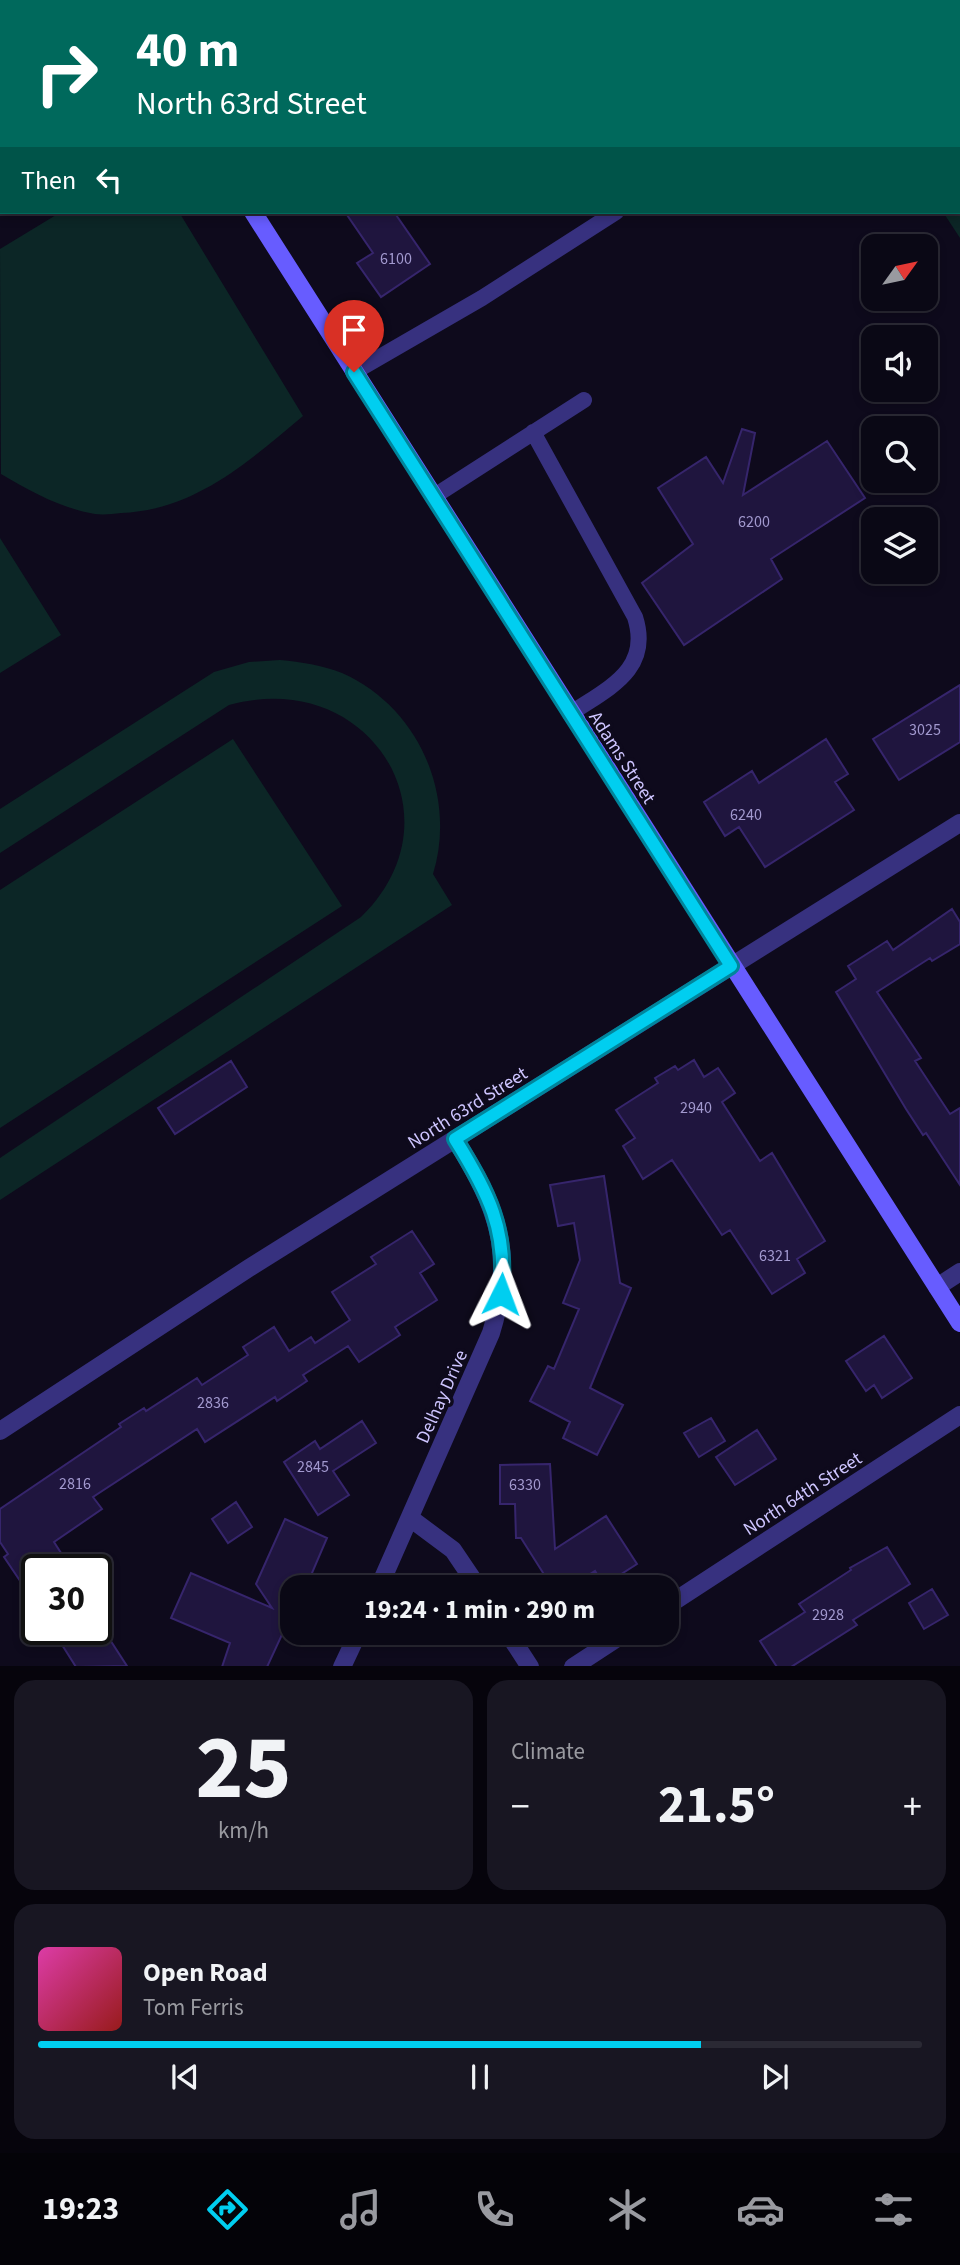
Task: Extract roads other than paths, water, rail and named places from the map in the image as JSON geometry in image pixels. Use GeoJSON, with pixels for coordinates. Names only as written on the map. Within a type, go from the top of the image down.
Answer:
{"type":"FeatureCollection","features":[{"type":"Feature","properties":{"kind":"main road","name":"Adams Street"},"geometry":{"type":"LineString","coordinates":[[254,214],[570,714],[960,1322]]}},
{"type":"Feature","properties":{"kind":"street","name":"North 63rd Street"},"geometry":{"type":"LineString","coordinates":[[0,1430],[455,1139],[960,823]]}},
{"type":"Feature","properties":{"kind":"street","name":"Delhay Drive"},"geometry":{"type":"LineString","coordinates":[[384,1575],[491,1333],[501,1294],[502,1251],[494,1213],[484,1187],[455,1139]]}},
{"type":"Feature","properties":{"kind":"street"},"geometry":{"type":"LineString","coordinates":[[937,1287],[960,1272]]}},
{"type":"Feature","properties":{"kind":"street","name":"North 64th Street"},"geometry":{"type":"LineString","coordinates":[[679,1598],[960,1415]]}},
{"type":"Feature","properties":{"kind":"street"},"geometry":{"type":"LineString","coordinates":[[410,1518],[453,1550],[470,1575]]}},
{"type":"Feature","properties":{"kind":"street"},"geometry":{"type":"LineString","coordinates":[[342,1666],[352,1645]]}},
{"type":"Feature","properties":{"kind":"street"},"geometry":{"type":"LineString","coordinates":[[516,1645],[529,1666]]}},
{"type":"Feature","properties":{"kind":"street"},"geometry":{"type":"LineString","coordinates":[[575,1666],[607,1645]]}},
{"type":"Feature","properties":{"kind":"lane"},"geometry":{"type":"LineString","coordinates":[[354,372],[482,299],[613,214]]}},
{"type":"Feature","properties":{"kind":"lane"},"geometry":{"type":"LineString","coordinates":[[433,497],[584,400]]}},
{"type":"Feature","properties":{"kind":"lane"},"geometry":{"type":"LineString","coordinates":[[533,432],[635,617],[640,633],[634,664],[624,676],[570,714]]}}]}
